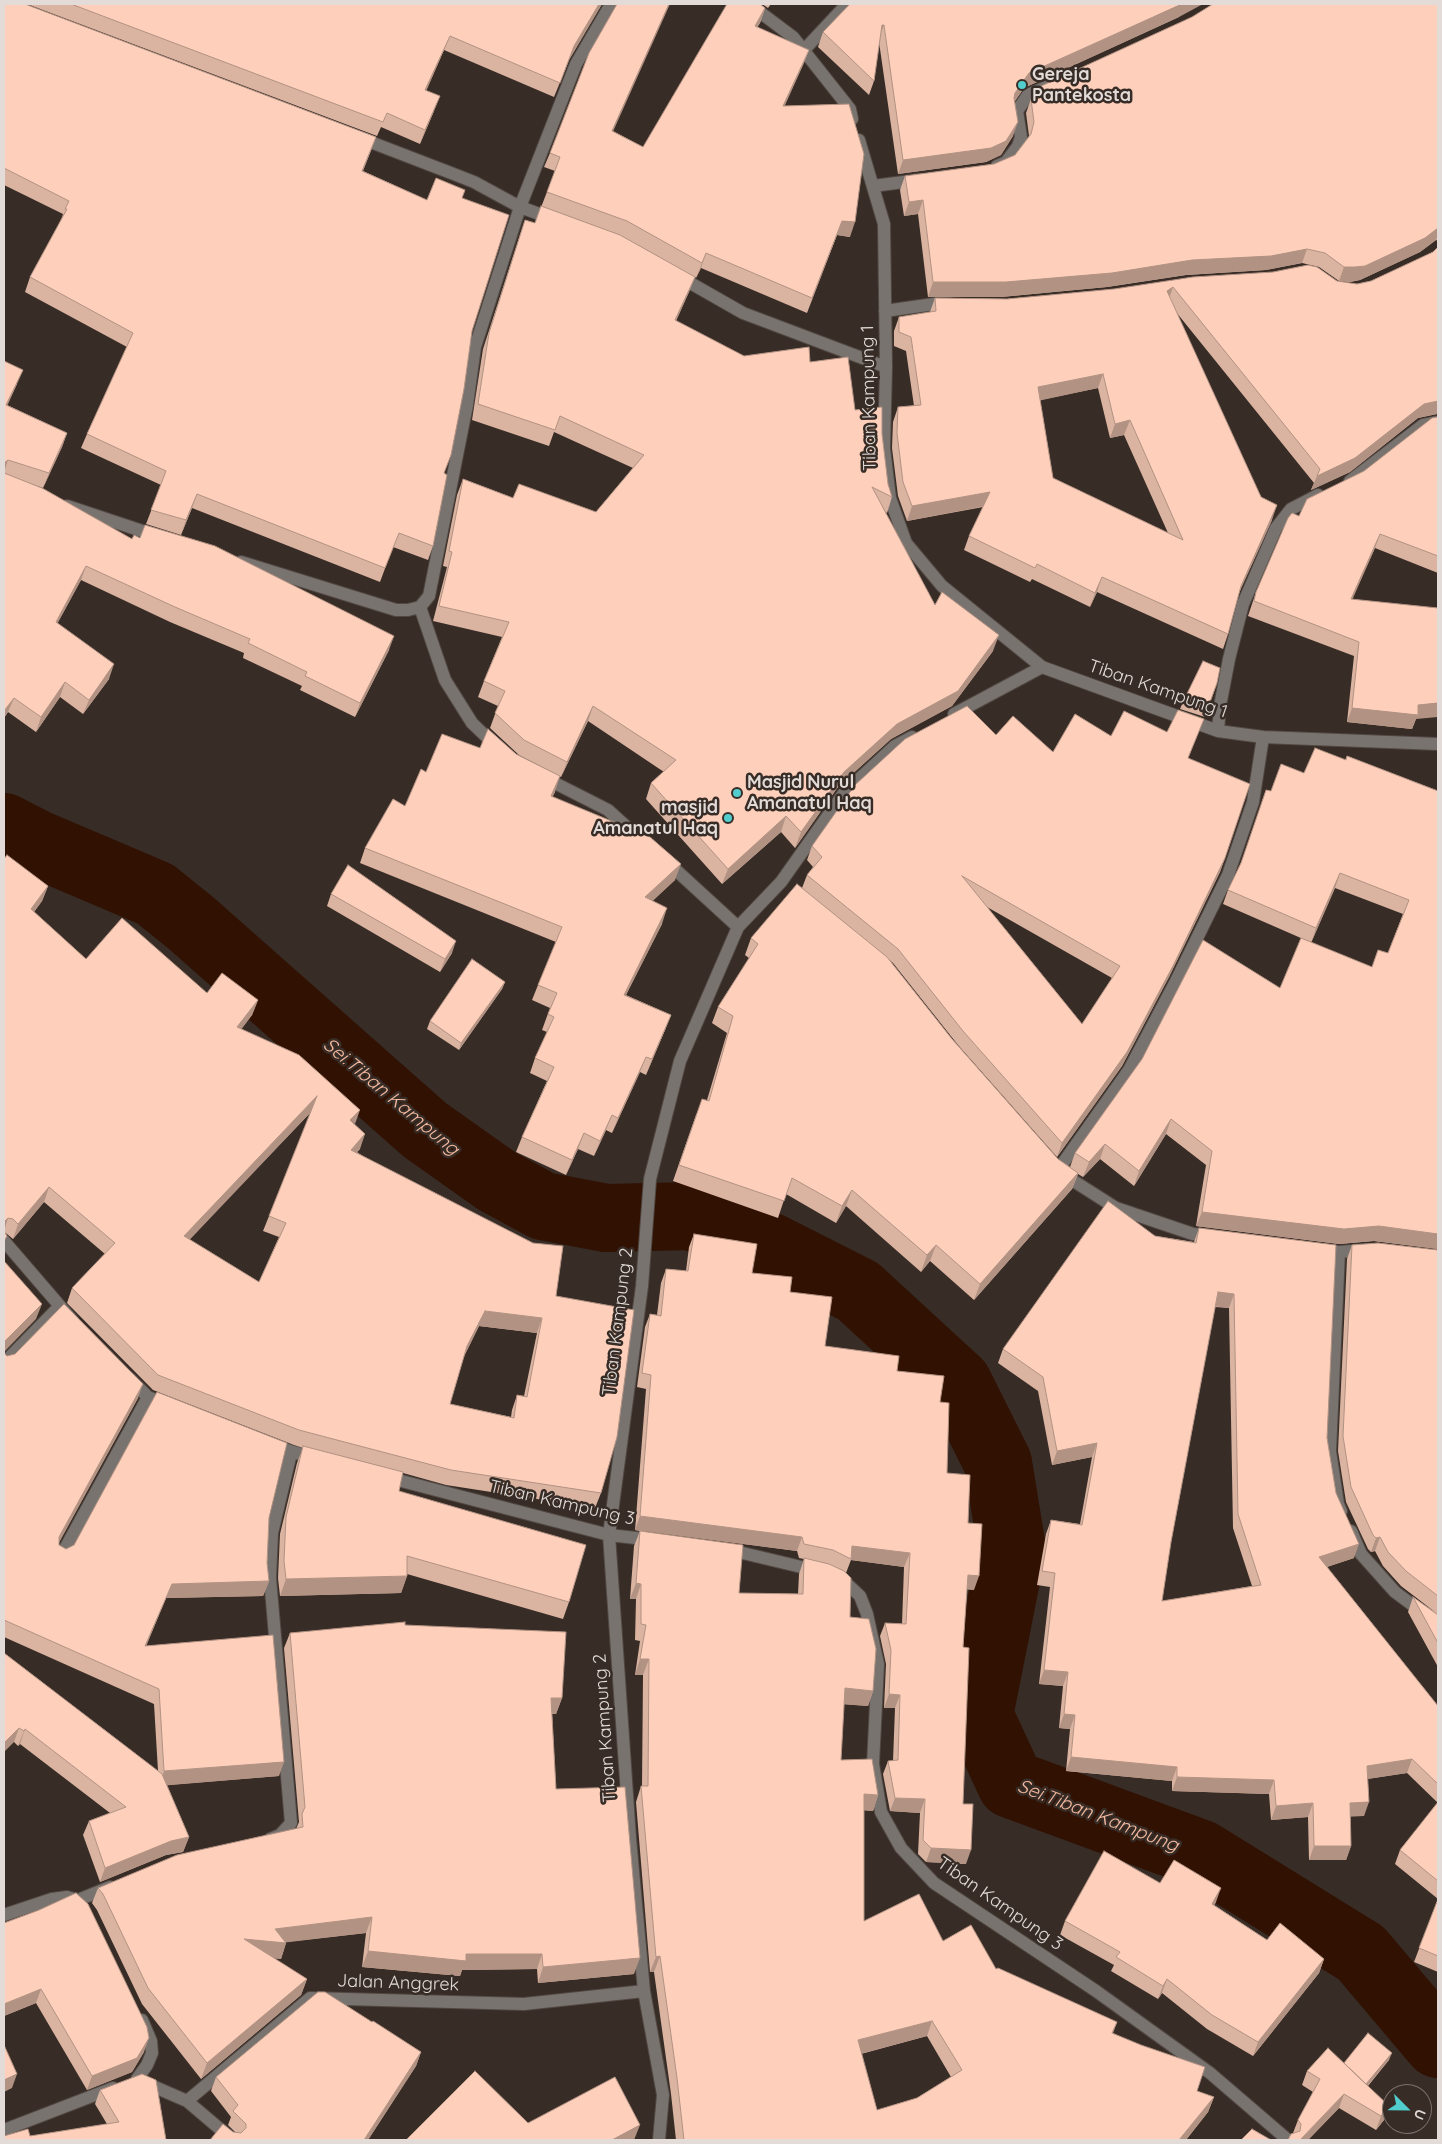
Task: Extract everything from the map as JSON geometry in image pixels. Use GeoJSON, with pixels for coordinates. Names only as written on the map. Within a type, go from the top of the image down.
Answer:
{"type":"FeatureCollection","features":[{"type":"Feature","properties":{"kind":"street"},"geometry":{"type":"LineString","coordinates":[[230,559],[396,610],[420,607],[429,596],[467,405],[475,347],[520,207],[576,64],[610,4]]}},
{"type":"Feature","properties":{"kind":"street","name":"Tiban Kampung 1"},"geometry":{"type":"LineString","coordinates":[[749,4],[793,37],[850,110],[884,224],[885,456],[890,498],[906,544],[942,586],[1042,666],[1218,731],[1263,737],[1438,744]]}},
{"type":"Feature","properties":{"kind":"street"},"geometry":{"type":"LineString","coordinates":[[804,50],[847,4]]}},
{"type":"Feature","properties":{"kind":"street"},"geometry":{"type":"LineString","coordinates":[[988,170],[1006,162],[1018,146],[1021,137],[1017,111],[1028,95],[1063,79]]}},
{"type":"Feature","properties":{"kind":"street"},"geometry":{"type":"LineString","coordinates":[[349,134],[474,182],[520,207],[565,224]]}},
{"type":"Feature","properties":{"kind":"street"},"geometry":{"type":"LineString","coordinates":[[873,186],[930,178]]}},
{"type":"Feature","properties":{"kind":"street"},"geometry":{"type":"LineString","coordinates":[[668,271],[743,313],[886,367]]}},
{"type":"Feature","properties":{"kind":"street"},"geometry":{"type":"LineString","coordinates":[[885,310],[934,304],[963,304]]}},
{"type":"Feature","properties":{"kind":"street"},"geometry":{"type":"LineString","coordinates":[[1218,731],[1220,706],[1229,659],[1243,604],[1276,528],[1292,510],[1354,479],[1423,425],[1438,422]]}},
{"type":"Feature","properties":{"kind":"street"},"geometry":{"type":"LineString","coordinates":[[57,502],[165,539]]}},
{"type":"Feature","properties":{"kind":"street"},"geometry":{"type":"LineString","coordinates":[[420,607],[445,680],[472,723],[507,756]]}},
{"type":"Feature","properties":{"kind":"street"},"geometry":{"type":"LineString","coordinates":[[942,720],[1042,666]]}},
{"type":"Feature","properties":{"kind":"street","name":"Tiban Kampung 2"},"geometry":{"type":"LineString","coordinates":[[659,2140],[663,2095],[644,1991],[630,1838],[609,1535],[642,1286],[650,1179],[680,1061],[738,927],[785,885],[844,793],[895,746],[927,729]]}},
{"type":"Feature","properties":{"kind":"street"},"geometry":{"type":"LineString","coordinates":[[1222,1238],[1193,1234],[1116,1208],[1054,1166],[1129,1070],[1176,981],[1228,875],[1253,802],[1263,737]]}},
{"type":"Feature","properties":{"kind":"street"},"geometry":{"type":"LineString","coordinates":[[531,771],[608,810],[738,927]]}},
{"type":"Feature","properties":{"kind":"street"},"geometry":{"type":"LineString","coordinates":[[4,1241],[59,1307],[80,1328]]}},
{"type":"Feature","properties":{"kind":"street"},"geometry":{"type":"LineString","coordinates":[[1310,1249],[1340,1252],[1373,1249]]}},
{"type":"Feature","properties":{"kind":"street"},"geometry":{"type":"LineString","coordinates":[[1340,1252],[1330,1451],[1338,1504],[1361,1554],[1396,1592],[1438,1624]]}},
{"type":"Feature","properties":{"kind":"street"},"geometry":{"type":"LineString","coordinates":[[4,1363],[59,1307]]}},
{"type":"Feature","properties":{"kind":"street"},"geometry":{"type":"LineString","coordinates":[[120,1369],[148,1397],[181,1410]]}},
{"type":"Feature","properties":{"kind":"street"},"geometry":{"type":"LineString","coordinates":[[61,1556],[148,1397]]}},
{"type":"Feature","properties":{"kind":"street"},"geometry":{"type":"LineString","coordinates":[[257,1440],[291,1453],[330,1463]]}},
{"type":"Feature","properties":{"kind":"street"},"geometry":{"type":"LineString","coordinates":[[261,1843],[280,1835],[291,1823],[270,1578],[272,1534],[291,1453]]}},
{"type":"Feature","properties":{"kind":"street","name":"Tiban Kampung 3"},"geometry":{"type":"LineString","coordinates":[[378,1475],[609,1535],[664,1542]]}},
{"type":"Feature","properties":{"kind":"street","name":"Tiban Kampung 3"},"geometry":{"type":"LineString","coordinates":[[710,1547],[826,1572],[843,1580],[860,1596],[867,1614],[878,1664],[873,1764],[881,1812],[901,1848],[934,1883],[1096,1991],[1210,2073],[1288,2140]]}},
{"type":"Feature","properties":{"kind":"street"},"geometry":{"type":"LineString","coordinates":[[78,1900],[124,1881]]}},
{"type":"Feature","properties":{"kind":"street"},"geometry":{"type":"LineString","coordinates":[[4,1915],[52,1899],[66,1897],[78,1900],[90,1912]]}},
{"type":"Feature","properties":{"kind":"street","name":"Jalan Anggrek"},"geometry":{"type":"LineString","coordinates":[[187,2101],[310,1998],[524,2004],[644,1991]]}},
{"type":"Feature","properties":{"kind":"street"},"geometry":{"type":"LineString","coordinates":[[4,2130],[138,2079],[152,2053],[151,2041],[135,2007]]}},
{"type":"Feature","properties":{"kind":"street"},"geometry":{"type":"LineString","coordinates":[[138,2079],[187,2101],[233,2140]]}},
{"type":"Feature","properties":{"kind":"building"},"geometry":{"type":"Polygon","coordinates":[[[4,4],[25,4],[376,137],[362,171],[427,200],[436,178],[465,190],[462,198],[509,215],[472,331],[464,389],[451,455],[444,473],[447,475],[433,546],[399,533],[385,568],[197,494],[186,520],[151,510],[166,471],[87,434],[133,333],[30,277],[67,209],[65,209],[69,201],[4,168],[4,4]]]}},
{"type":"Feature","properties":{"kind":"building"},"geometry":{"type":"Polygon","coordinates":[[[71,4],[599,4],[574,46],[560,83],[450,36],[425,90],[440,96],[425,130],[387,113],[383,122],[71,4]]]}},
{"type":"Feature","properties":{"kind":"building"},"geometry":{"type":"Polygon","coordinates":[[[617,4],[669,4],[612,131],[643,147],[727,4],[760,4],[765,8],[755,26],[809,50],[783,106],[849,104],[864,154],[855,222],[842,221],[812,298],[706,253],[702,263],[627,221],[547,192],[560,157],[550,153],[589,53],[617,4]]]}},
{"type":"Feature","properties":{"kind":"building"},"geometry":{"type":"Polygon","coordinates":[[[850,4],[1182,4],[1029,73],[1015,93],[1014,98],[1018,122],[1006,141],[991,148],[903,160],[884,25],[882,25],[874,81],[823,32],[850,4]]]}},
{"type":"Feature","properties":{"kind":"building"},"geometry":{"type":"Polygon","coordinates":[[[1213,4],[1438,4],[1438,228],[1425,238],[1365,266],[1344,267],[1325,253],[1307,249],[1271,256],[1192,260],[1112,273],[1006,282],[933,282],[923,200],[909,202],[905,176],[994,164],[1015,155],[1031,134],[1034,122],[1031,99],[1039,87],[1192,17],[1213,4]]]}},
{"type":"Feature","properties":{"kind":"building"},"geometry":{"type":"Polygon","coordinates":[[[541,206],[620,235],[695,277],[675,320],[744,356],[809,347],[810,362],[848,357],[855,410],[882,407],[882,434],[888,484],[892,497],[872,487],[935,605],[942,592],[999,635],[958,691],[897,724],[844,772],[801,832],[786,816],[728,869],[651,783],[676,760],[593,706],[567,762],[524,740],[495,713],[505,691],[484,681],[509,622],[439,606],[452,552],[449,551],[463,479],[513,498],[519,484],[596,512],[644,455],[560,416],[555,430],[478,404],[489,333],[525,220],[535,223],[541,206]]]}},
{"type":"Feature","properties":{"kind":"building"},"geometry":{"type":"Polygon","coordinates":[[[1438,247],[1438,401],[1424,404],[1355,458],[1317,476],[1320,469],[1173,287],[1167,291],[1261,497],[1277,505],[1241,586],[1228,634],[1102,577],[1095,593],[1037,564],[1035,568],[969,536],[990,492],[912,506],[903,482],[897,433],[898,407],[921,405],[911,337],[899,332],[899,317],[936,311],[935,298],[1007,299],[1114,289],[1193,277],[1273,272],[1308,265],[1317,267],[1337,281],[1357,284],[1371,281],[1433,252],[1438,247]],[[1103,374],[1038,387],[1053,478],[1183,540],[1130,420],[1115,424],[1103,374]]]}},
{"type":"Feature","properties":{"kind":"building"},"geometry":{"type":"Polygon","coordinates":[[[4,361],[23,370],[6,405],[67,433],[49,473],[8,460],[4,463],[4,361]]]}},
{"type":"Feature","properties":{"kind":"building"},"geometry":{"type":"Polygon","coordinates":[[[1438,417],[1438,556],[1380,534],[1351,599],[1438,608],[1438,703],[1418,705],[1418,715],[1352,708],[1359,642],[1254,601],[1256,592],[1288,518],[1292,513],[1299,516],[1307,499],[1364,471],[1432,418],[1438,417]]]}},
{"type":"Feature","properties":{"kind":"building"},"geometry":{"type":"Polygon","coordinates":[[[4,473],[42,488],[132,539],[134,535],[140,538],[145,525],[215,546],[394,636],[360,703],[305,676],[307,672],[248,643],[250,639],[86,566],[56,622],[114,664],[89,700],[65,682],[41,717],[14,698],[4,711],[4,473]]]}},
{"type":"Feature","properties":{"kind":"building"},"geometry":{"type":"Polygon","coordinates":[[[1203,661],[1220,668],[1217,683],[1207,710],[1183,702],[1203,661]]]}},
{"type":"Feature","properties":{"kind":"building"},"geometry":{"type":"Polygon","coordinates":[[[967,706],[996,735],[1013,716],[1053,752],[1075,714],[1111,736],[1124,711],[1167,732],[1178,710],[1204,719],[1188,758],[1250,784],[1225,858],[1174,964],[1127,1052],[1062,1143],[963,1031],[898,949],[807,875],[822,857],[812,846],[855,785],[905,739],[967,706]],[[962,876],[1082,1024],[1120,966],[962,876]]]}},
{"type":"Feature","properties":{"kind":"building"},"geometry":{"type":"Polygon","coordinates":[[[488,729],[516,754],[560,776],[551,796],[650,837],[681,864],[645,897],[667,908],[624,995],[671,1015],[652,1059],[646,1057],[618,1118],[612,1115],[600,1141],[584,1133],[572,1160],[522,1137],[554,1067],[535,1058],[554,1017],[548,1014],[557,993],[538,985],[562,927],[365,848],[393,799],[405,806],[421,769],[426,772],[442,734],[480,748],[488,729]]]}},
{"type":"Feature","properties":{"kind":"building"},"geometry":{"type":"Polygon","coordinates":[[[1315,748],[1346,760],[1347,756],[1438,791],[1438,1234],[1379,1226],[1344,1229],[1202,1212],[1212,1151],[1171,1119],[1139,1171],[1105,1144],[1089,1162],[1075,1153],[1142,1059],[1203,940],[1280,988],[1301,938],[1372,967],[1378,950],[1388,953],[1409,900],[1340,873],[1316,928],[1228,890],[1241,863],[1266,790],[1271,791],[1281,764],[1304,773],[1315,748]]]}},
{"type":"Feature","properties":{"kind":"building"},"geometry":{"type":"Polygon","coordinates":[[[7,855],[48,886],[31,909],[86,959],[122,918],[207,993],[222,973],[258,1000],[237,1027],[299,1055],[360,1110],[350,1120],[365,1134],[351,1150],[533,1243],[563,1246],[556,1296],[634,1310],[617,1437],[601,1493],[451,1470],[299,1430],[158,1375],[72,1288],[115,1243],[49,1187],[18,1224],[13,1219],[8,1218],[4,1222],[4,859],[7,855]],[[317,1096],[184,1236],[259,1282],[286,1223],[269,1216],[317,1096]],[[485,1311],[467,1346],[450,1404],[514,1418],[517,1395],[527,1397],[542,1318],[485,1311]]]}},
{"type":"Feature","properties":{"kind":"building"},"geometry":{"type":"Polygon","coordinates":[[[348,865],[456,941],[445,959],[331,894],[348,865]]]}},
{"type":"Feature","properties":{"kind":"building"},"geometry":{"type":"Polygon","coordinates":[[[797,884],[887,957],[952,1039],[1058,1159],[1078,1173],[980,1284],[936,1245],[927,1255],[852,1190],[842,1206],[792,1178],[784,1201],[679,1165],[702,1099],[709,1101],[733,1016],[718,1007],[758,944],[751,938],[797,884]]]}},
{"type":"Feature","properties":{"kind":"building"},"geometry":{"type":"Polygon","coordinates":[[[472,959],[505,982],[461,1043],[430,1021],[472,959]]]}},
{"type":"Feature","properties":{"kind":"building"},"geometry":{"type":"Polygon","coordinates":[[[1108,1201],[1155,1236],[1196,1243],[1199,1228],[1336,1245],[1327,1438],[1336,1493],[1359,1544],[1319,1557],[1438,1706],[1438,1784],[1412,1759],[1367,1766],[1369,1802],[1350,1803],[1351,1846],[1314,1846],[1313,1803],[1276,1806],[1274,1780],[1177,1777],[1177,1767],[1071,1757],[1075,1715],[1064,1714],[1068,1672],[1044,1670],[1055,1573],[1042,1571],[1051,1520],[1082,1525],[1097,1443],[1057,1451],[1043,1377],[1003,1349],[1108,1201]],[[1218,1292],[1171,1542],[1162,1601],[1261,1585],[1238,1514],[1234,1294],[1218,1292]]]}},
{"type":"Feature","properties":{"kind":"building"},"geometry":{"type":"Polygon","coordinates":[[[694,1234],[757,1244],[752,1273],[792,1277],[790,1292],[832,1297],[825,1346],[899,1356],[897,1371],[944,1376],[940,1402],[949,1403],[947,1473],[970,1475],[968,1523],[982,1524],[979,1576],[968,1575],[963,1647],[969,1648],[963,1804],[973,1804],[971,1850],[931,1848],[923,1840],[925,1799],[895,1798],[888,1761],[898,1760],[900,1695],[889,1694],[891,1650],[885,1623],[906,1624],[910,1553],[852,1546],[851,1559],[833,1550],[804,1544],[802,1537],[640,1516],[651,1375],[642,1373],[650,1314],[661,1316],[666,1269],[688,1271],[694,1234]]]}},
{"type":"Feature","properties":{"kind":"building"},"geometry":{"type":"Polygon","coordinates":[[[1378,1243],[1438,1250],[1438,1596],[1406,1571],[1388,1552],[1380,1537],[1376,1538],[1373,1535],[1351,1487],[1343,1436],[1352,1245],[1378,1243]]]}},
{"type":"Feature","properties":{"kind":"building"},"geometry":{"type":"Polygon","coordinates":[[[4,1261],[42,1304],[4,1342],[4,1261]]]}},
{"type":"Feature","properties":{"kind":"building"},"geometry":{"type":"Polygon","coordinates":[[[64,1304],[143,1384],[59,1537],[59,1545],[66,1549],[74,1545],[157,1392],[287,1443],[269,1518],[267,1563],[269,1581],[172,1584],[145,1646],[273,1635],[284,1762],[164,1771],[159,1689],[4,1620],[4,1353],[7,1356],[15,1354],[64,1304]]]}},
{"type":"Feature","properties":{"kind":"building"},"geometry":{"type":"Polygon","coordinates":[[[303,1446],[403,1472],[399,1491],[586,1545],[569,1602],[407,1556],[407,1576],[286,1579],[284,1561],[286,1517],[303,1446]]]}},
{"type":"Feature","properties":{"kind":"building"},"geometry":{"type":"Polygon","coordinates":[[[640,1531],[743,1545],[739,1593],[803,1594],[804,1558],[829,1564],[844,1571],[851,1578],[850,1617],[869,1619],[876,1649],[873,1691],[845,1688],[841,1760],[872,1759],[878,1795],[864,1794],[864,1921],[919,1894],[943,1941],[971,1925],[996,1969],[998,1968],[1117,2022],[1112,2033],[1205,2067],[1197,2091],[1214,2097],[1179,2140],[684,2140],[660,1956],[656,1957],[641,1786],[648,1786],[649,1659],[640,1659],[646,1625],[641,1624],[641,1584],[636,1583],[640,1531]],[[932,2021],[858,2040],[877,2110],[917,2098],[962,2070],[932,2021]]]}},
{"type":"Feature","properties":{"kind":"building"},"geometry":{"type":"Polygon","coordinates":[[[1413,1597],[1438,1615],[1438,1643],[1413,1597]]]}},
{"type":"Feature","properties":{"kind":"building"},"geometry":{"type":"Polygon","coordinates":[[[405,1622],[405,1625],[566,1632],[562,1698],[551,1698],[556,1789],[625,1787],[640,1958],[543,1967],[542,1954],[466,1954],[466,1961],[368,1951],[372,1917],[275,1929],[286,1943],[244,1939],[307,1979],[207,2063],[148,1988],[103,1894],[98,1888],[177,1855],[303,1827],[302,1814],[305,1807],[290,1633],[405,1622]]]}},
{"type":"Feature","properties":{"kind":"building"},"geometry":{"type":"Polygon","coordinates":[[[4,1653],[162,1774],[189,1837],[171,1841],[105,1868],[89,1821],[126,1807],[25,1729],[24,1731],[19,1728],[4,1743],[4,1653]]]}},
{"type":"Feature","properties":{"kind":"building"},"geometry":{"type":"Polygon","coordinates":[[[1438,1802],[1438,1881],[1400,1850],[1438,1802]]]}},
{"type":"Feature","properties":{"kind":"building"},"geometry":{"type":"Polygon","coordinates":[[[1104,1851],[1160,1883],[1174,1860],[1221,1888],[1212,1904],[1267,1940],[1280,1923],[1324,1959],[1258,2042],[1212,2015],[1167,1979],[1163,1986],[1116,1957],[1120,1952],[1065,1921],[1104,1851]]]}},
{"type":"Feature","properties":{"kind":"building"},"geometry":{"type":"Polygon","coordinates":[[[76,1893],[88,1904],[147,2027],[149,2038],[137,2058],[92,2076],[41,1989],[4,2004],[4,1923],[76,1893]]]}},
{"type":"Feature","properties":{"kind":"building"},"geometry":{"type":"Polygon","coordinates":[[[1438,1899],[1438,1956],[1419,1948],[1438,1899]]]}},
{"type":"Feature","properties":{"kind":"building"},"geometry":{"type":"Polygon","coordinates":[[[318,1992],[325,1992],[421,2052],[364,2140],[210,2140],[223,2124],[233,2132],[241,2133],[246,2128],[246,2124],[233,2111],[238,2105],[216,2077],[318,1992]]]}},
{"type":"Feature","properties":{"kind":"building"},"geometry":{"type":"Polygon","coordinates":[[[1368,2033],[1392,2053],[1366,2084],[1344,2063],[1368,2033]]]}},
{"type":"Feature","properties":{"kind":"building"},"geometry":{"type":"Polygon","coordinates":[[[4,2045],[17,2074],[4,2080],[4,2045]]]}},
{"type":"Feature","properties":{"kind":"building"},"geometry":{"type":"Polygon","coordinates":[[[1328,2048],[1382,2099],[1382,2115],[1381,2116],[1344,2094],[1300,2140],[1288,2140],[1291,2134],[1300,2131],[1301,2124],[1298,2120],[1320,2079],[1307,2071],[1328,2048]]]}},
{"type":"Feature","properties":{"kind":"building"},"geometry":{"type":"Polygon","coordinates":[[[475,2071],[528,2123],[615,2077],[640,2125],[612,2140],[406,2140],[475,2071]]]}},
{"type":"Feature","properties":{"kind":"building"},"geometry":{"type":"Polygon","coordinates":[[[142,2074],[156,2080],[166,2140],[4,2140],[4,2136],[28,2129],[30,2136],[119,2122],[100,2090],[142,2074]]]}},
{"type":"Feature","properties":{"kind":"building"},"geometry":{"type":"Polygon","coordinates":[[[1252,2129],[1271,2140],[1241,2140],[1252,2129]]]}},
{"type":"Feature","properties":{"kind":"waterway","name":"Sei.Tiban Kampung"},"geometry":{"type":"LineString","coordinates":[[4,827],[35,843],[155,894],[191,923],[425,1130],[497,1181],[543,1206],[606,1218],[690,1216],[771,1247],[858,1291],[958,1383],[998,1463],[1012,1549],[979,1715],[1011,1784],[1201,1854],[1361,1953],[1438,2044]]}},
{"type":"Feature","properties":{"kind":"place","name":"Gereja Pantekosta"},"geometry":{"type":"Point","coordinates":[1022,85]}},
{"type":"Feature","properties":{"kind":"place","name":"Masjid Nurul Amanatul Haq"},"geometry":{"type":"Point","coordinates":[737,793]}},
{"type":"Feature","properties":{"kind":"place","name":"masjid Amanatul Haq"},"geometry":{"type":"Point","coordinates":[728,818]}}]}
